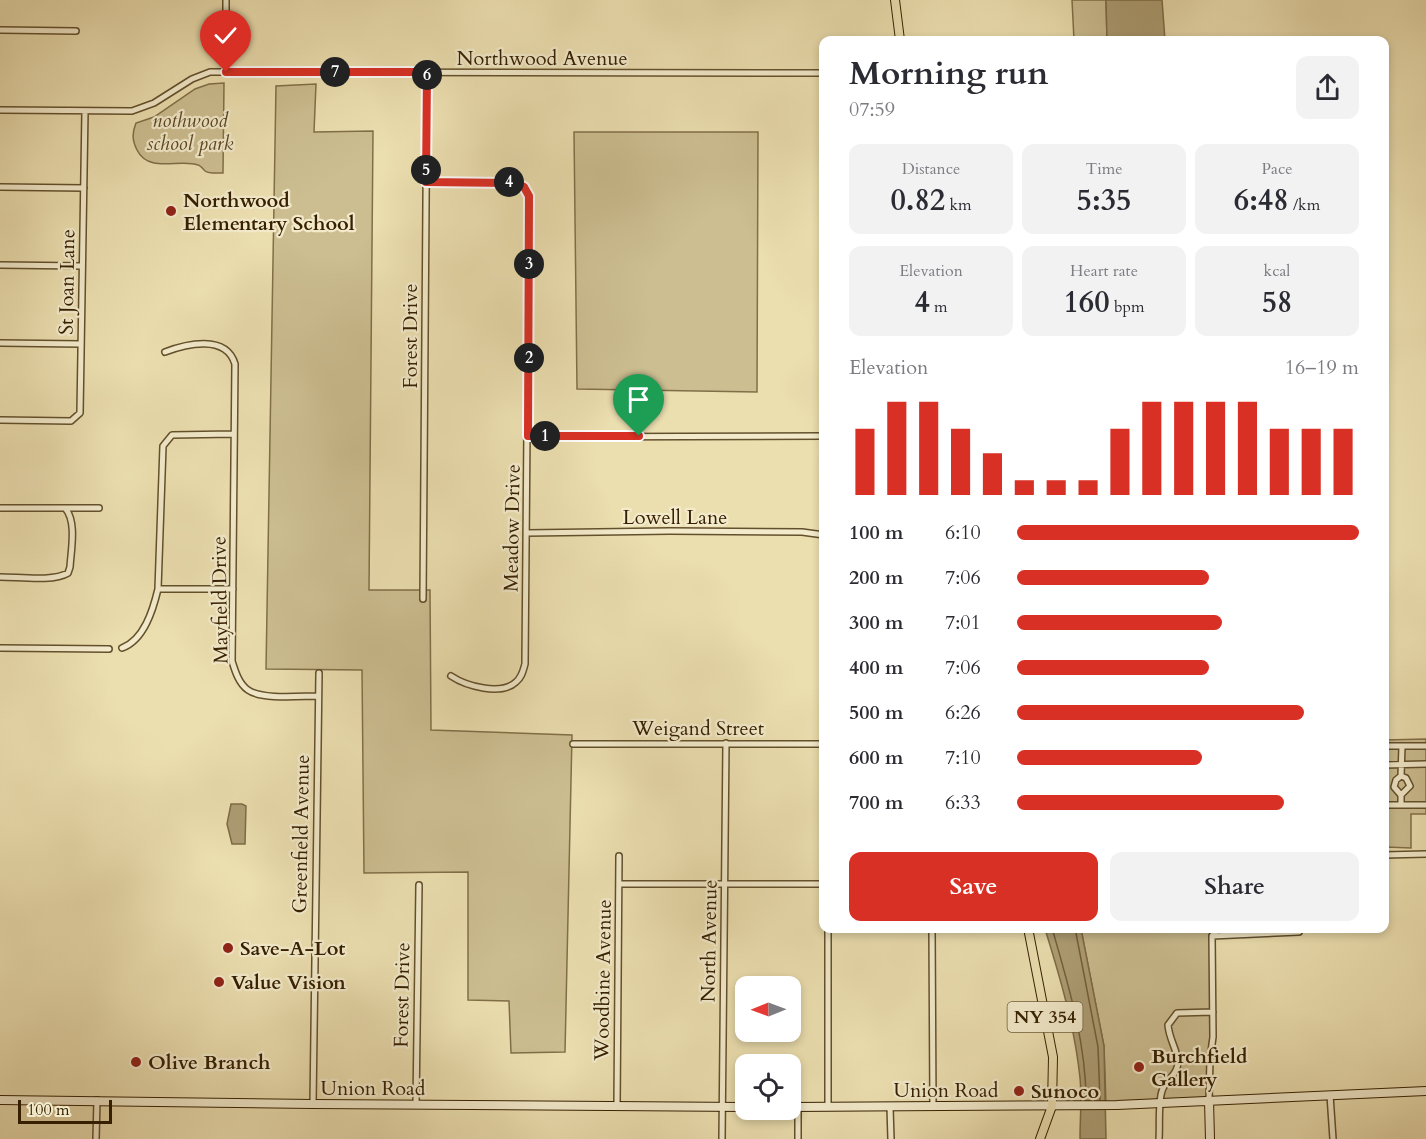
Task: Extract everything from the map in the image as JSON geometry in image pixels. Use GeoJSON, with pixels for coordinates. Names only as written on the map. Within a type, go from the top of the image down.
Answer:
{"type":"FeatureCollection","features":[{"type":"Feature","properties":{"kind":"main road"},"geometry":{"type":"LineString","coordinates":[[896,0],[900,36]]}},
{"type":"Feature","properties":{"kind":"main road","name":"NY 354"},"geometry":{"type":"LineString","coordinates":[[1029,933],[1053,1057],[1052,1106],[1040,1139]]}},
{"type":"Feature","properties":{"kind":"main road","name":"Union Road"},"geometry":{"type":"LineString","coordinates":[[801,1107],[1117,1105],[1426,1091]]}},
{"type":"Feature","properties":{"kind":"main road","name":"Union Road"},"geometry":{"type":"LineString","coordinates":[[0,1100],[735,1107]]}},
{"type":"Feature","properties":{"kind":"main road"},"geometry":{"type":"LineString","coordinates":[[1209,1100],[1210,1139]]}},
{"type":"Feature","properties":{"kind":"street"},"geometry":{"type":"LineString","coordinates":[[226,0],[226,72]]}},
{"type":"Feature","properties":{"kind":"street"},"geometry":{"type":"LineString","coordinates":[[0,30],[76,32]]}},
{"type":"Feature","properties":{"kind":"street","name":"Northwood Avenue"},"geometry":{"type":"LineString","coordinates":[[0,110],[126,111],[140,109],[154,104],[199,76],[210,72],[819,73]]}},
{"type":"Feature","properties":{"kind":"street","name":"Forest Drive"},"geometry":{"type":"LineString","coordinates":[[423,599],[427,72]]}},
{"type":"Feature","properties":{"kind":"street","name":"St Joan Lane"},"geometry":{"type":"LineString","coordinates":[[0,420],[71,421],[80,413],[85,111]]}},
{"type":"Feature","properties":{"kind":"street","name":"Meadow Drive"},"geometry":{"type":"LineString","coordinates":[[426,182],[515,183],[524,187],[529,196],[525,664],[522,674],[515,683],[502,688],[482,688],[462,683],[451,676]]}},
{"type":"Feature","properties":{"kind":"street"},"geometry":{"type":"LineString","coordinates":[[0,187],[84,188]]}},
{"type":"Feature","properties":{"kind":"street"},"geometry":{"type":"LineString","coordinates":[[0,265],[82,266]]}},
{"type":"Feature","properties":{"kind":"street"},"geometry":{"type":"LineString","coordinates":[[0,343],[81,344]]}},
{"type":"Feature","properties":{"kind":"street","name":"Mayfield Drive"},"geometry":{"type":"LineString","coordinates":[[165,352],[182,346],[216,345],[230,352],[235,364],[232,661],[236,673],[249,691],[259,694],[318,696]]}},
{"type":"Feature","properties":{"kind":"street"},"geometry":{"type":"LineString","coordinates":[[122,648],[135,640],[145,624],[158,589],[163,446],[172,435],[234,434]]}},
{"type":"Feature","properties":{"kind":"street"},"geometry":{"type":"LineString","coordinates":[[528,436],[819,436]]}},
{"type":"Feature","properties":{"kind":"street"},"geometry":{"type":"LineString","coordinates":[[0,508],[99,508]]}},
{"type":"Feature","properties":{"kind":"street"},"geometry":{"type":"LineString","coordinates":[[0,577],[52,578],[62,577],[68,573],[72,521],[65,508]]}},
{"type":"Feature","properties":{"kind":"street","name":"Lowell Lane"},"geometry":{"type":"LineString","coordinates":[[527,533],[670,531],[802,532],[819,534]]}},
{"type":"Feature","properties":{"kind":"street"},"geometry":{"type":"LineString","coordinates":[[158,589],[233,589]]}},
{"type":"Feature","properties":{"kind":"street"},"geometry":{"type":"LineString","coordinates":[[0,648],[109,649]]}},
{"type":"Feature","properties":{"kind":"street","name":"Greenfield Avenue"},"geometry":{"type":"LineString","coordinates":[[313,1104],[319,673]]}},
{"type":"Feature","properties":{"kind":"street","name":"North Avenue"},"geometry":{"type":"LineString","coordinates":[[722,1139],[726,743]]}},
{"type":"Feature","properties":{"kind":"street","name":"Weigand Street"},"geometry":{"type":"LineString","coordinates":[[573,744],[819,744]]}},
{"type":"Feature","properties":{"kind":"street"},"geometry":{"type":"LineString","coordinates":[[1389,746],[1426,746]]}},
{"type":"Feature","properties":{"kind":"street"},"geometry":{"type":"LineString","coordinates":[[1401,776],[1402,746]]}},
{"type":"Feature","properties":{"kind":"street"},"geometry":{"type":"LineString","coordinates":[[1389,765],[1426,764]]}},
{"type":"Feature","properties":{"kind":"street"},"geometry":{"type":"LineString","coordinates":[[1401,776],[1396,780],[1394,787],[1401,795],[1401,805]]}},
{"type":"Feature","properties":{"kind":"street"},"geometry":{"type":"LineString","coordinates":[[1401,776],[1406,778],[1410,786],[1401,795]]}},
{"type":"Feature","properties":{"kind":"street"},"geometry":{"type":"LineString","coordinates":[[1389,805],[1426,805]]}},
{"type":"Feature","properties":{"kind":"street"},"geometry":{"type":"LineString","coordinates":[[1389,855],[1426,854]]}},
{"type":"Feature","properties":{"kind":"street","name":"Woodbine Avenue"},"geometry":{"type":"LineString","coordinates":[[617,1106],[619,856]]}},
{"type":"Feature","properties":{"kind":"street"},"geometry":{"type":"LineString","coordinates":[[619,884],[819,884]]}},
{"type":"Feature","properties":{"kind":"street","name":"Forest Drive"},"geometry":{"type":"LineString","coordinates":[[416,1105],[419,885]]}},
{"type":"Feature","properties":{"kind":"street"},"geometry":{"type":"LineString","coordinates":[[828,933],[828,1107]]}},
{"type":"Feature","properties":{"kind":"street"},"geometry":{"type":"LineString","coordinates":[[932,933],[933,1107]]}},
{"type":"Feature","properties":{"kind":"street"},"geometry":{"type":"LineString","coordinates":[[1209,1100],[1214,1012],[1212,936],[1214,933]]}},
{"type":"Feature","properties":{"kind":"street"},"geometry":{"type":"LineString","coordinates":[[1212,936],[1277,933]]}},
{"type":"Feature","properties":{"kind":"street"},"geometry":{"type":"LineString","coordinates":[[1160,1139],[1162,1089],[1173,1077],[1178,1065],[1168,1026],[1178,1013],[1214,1012]]}},
{"type":"Feature","properties":{"kind":"street"},"geometry":{"type":"LineString","coordinates":[[1330,1095],[1332,1139]]}},
{"type":"Feature","properties":{"kind":"street"},"geometry":{"type":"LineString","coordinates":[[96,1139],[97,1100]]}},
{"type":"Feature","properties":{"kind":"street"},"geometry":{"type":"LineString","coordinates":[[890,1107],[891,1139]]}},
{"type":"Feature","properties":{"kind":"street"},"geometry":{"type":"LineString","coordinates":[[796,1120],[798,1139]]}},
{"type":"Feature","properties":{"kind":"green space"},"geometry":{"type":"Polygon","coordinates":[[[1072,0],[1106,0],[1107,36],[1074,36],[1072,0]]]}},
{"type":"Feature","properties":{"kind":"green space","name":"nothwood school park"},"geometry":{"type":"Polygon","coordinates":[[[224,83],[223,173],[209,173],[199,165],[191,163],[165,164],[142,157],[133,140],[136,123],[154,117],[195,89],[209,84],[224,83]]]}},
{"type":"Feature","properties":{"kind":"green space"},"geometry":{"type":"Polygon","coordinates":[[[316,84],[314,132],[373,131],[369,590],[430,590],[431,730],[572,735],[565,1052],[511,1053],[509,1001],[468,1000],[468,872],[364,873],[362,670],[266,669],[276,86],[316,84]]]}},
{"type":"Feature","properties":{"kind":"green space"},"geometry":{"type":"Polygon","coordinates":[[[574,132],[758,132],[757,392],[577,389],[574,132]]]}},
{"type":"Feature","properties":{"kind":"green space"},"geometry":{"type":"Polygon","coordinates":[[[1426,739],[1426,814],[1411,814],[1411,848],[1389,847],[1389,740],[1426,739]]]}},
{"type":"Feature","properties":{"kind":"green space"},"geometry":{"type":"Polygon","coordinates":[[[1082,933],[1215,933],[1212,936],[1214,979],[1209,1100],[1106,1104],[1104,1046],[1082,933]]]}},
{"type":"Feature","properties":{"kind":"water"},"geometry":{"type":"Polygon","coordinates":[[[1106,0],[1162,0],[1165,36],[1107,36],[1106,0]]]}},
{"type":"Feature","properties":{"kind":"water"},"geometry":{"type":"Polygon","coordinates":[[[231,804],[246,806],[245,844],[232,844],[227,824],[231,804]]]}},
{"type":"Feature","properties":{"kind":"water"},"geometry":{"type":"Polygon","coordinates":[[[1046,933],[1082,933],[1104,1046],[1106,1139],[1080,1139],[1081,1093],[1078,1059],[1046,933]]]}},
{"type":"Feature","properties":{"kind":"place","name":"Northwood Elementary School"},"geometry":{"type":"Point","coordinates":[171,211]}},
{"type":"Feature","properties":{"kind":"place","name":"Save-A-Lot"},"geometry":{"type":"Point","coordinates":[228,948]}},
{"type":"Feature","properties":{"kind":"place","name":"Value Vision"},"geometry":{"type":"Point","coordinates":[219,982]}},
{"type":"Feature","properties":{"kind":"place","name":"Olive Branch"},"geometry":{"type":"Point","coordinates":[136,1062]}},
{"type":"Feature","properties":{"kind":"place","name":"Burchfield Gallery"},"geometry":{"type":"Point","coordinates":[1139,1067]}},
{"type":"Feature","properties":{"kind":"place","name":"Sunoco"},"geometry":{"type":"Point","coordinates":[1019,1091]}},
{"type":"Feature","properties":{"kind":"route"},"geometry":{"type":"LineString","coordinates":[[226,72],[427,72],[426,182],[515,183],[524,187],[529,196],[528,436],[639,436]]}}]}
